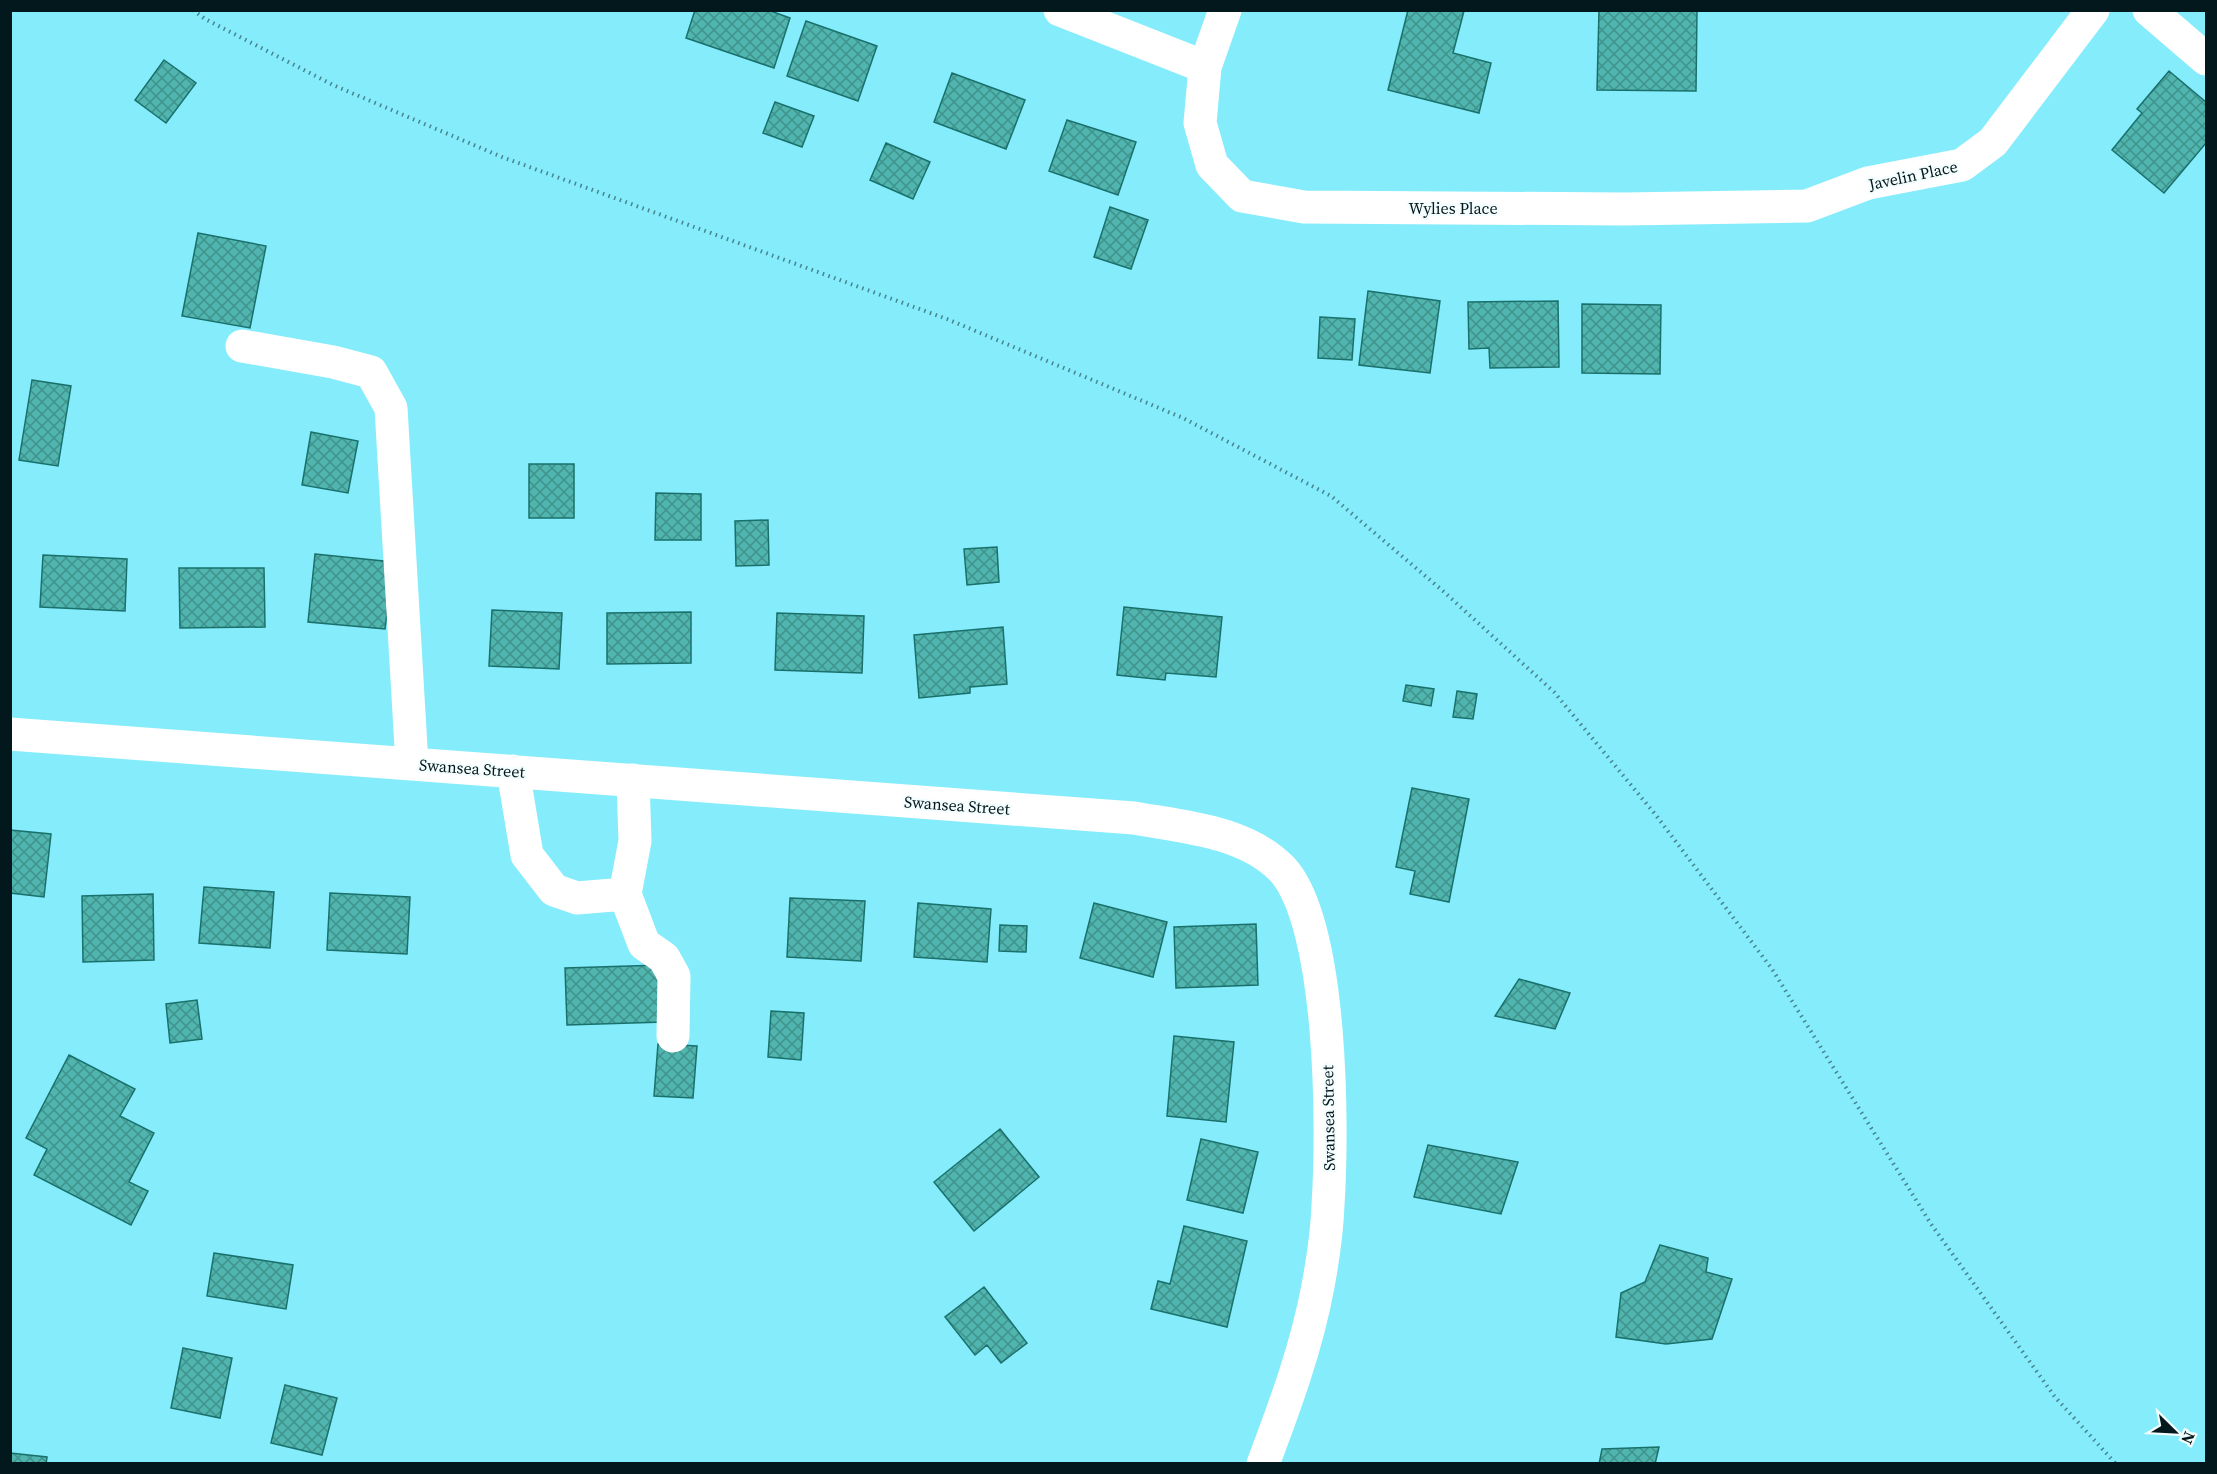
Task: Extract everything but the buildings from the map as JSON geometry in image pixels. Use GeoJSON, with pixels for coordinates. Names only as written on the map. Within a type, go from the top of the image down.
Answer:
{"type":"FeatureCollection","features":[{"type":"Feature","properties":{"kind":"street"},"geometry":{"type":"LineString","coordinates":[[1060,10],[1205,67]]}},
{"type":"Feature","properties":{"kind":"street","name":"Wylies Place"},"geometry":{"type":"LineString","coordinates":[[1225,10],[1205,67],[1200,123],[1212,165],[1242,196],[1304,207],[1625,209],[1807,206]]}},
{"type":"Feature","properties":{"kind":"street","name":"Javelin Place"},"geometry":{"type":"LineString","coordinates":[[1807,206],[1868,183],[1962,165],[1993,142],[2093,10]]}},
{"type":"Feature","properties":{"kind":"street"},"geometry":{"type":"LineString","coordinates":[[2149,10],[2206,59]]}},
{"type":"Feature","properties":{"kind":"street"},"geometry":{"type":"LineString","coordinates":[[242,346],[333,362],[371,372],[391,408],[412,764]]}},
{"type":"Feature","properties":{"kind":"street","name":"Swansea Street"},"geometry":{"type":"LineString","coordinates":[[10,734],[1134,819],[1214,833],[1250,846],[1281,868],[1293,883],[1302,902],[1315,949],[1325,1022],[1328,1066],[1328,1204],[1324,1249],[1317,1289],[1294,1374],[1263,1464]]}},
{"type":"Feature","properties":{"kind":"street"},"geometry":{"type":"LineString","coordinates":[[513,771],[527,855],[554,890],[577,898],[625,894]]}},
{"type":"Feature","properties":{"kind":"street"},"geometry":{"type":"LineString","coordinates":[[633,780],[635,842],[625,894],[644,944],[664,958],[674,975],[673,1036]]}},
{"type":"Feature","properties":{"kind":"path"},"geometry":{"type":"LineString","coordinates":[[193,10],[205,19],[343,90],[502,157],[947,319],[1183,418],[1331,496],[1443,591],[1554,692],[1648,806],[1772,969],[1931,1224],[2055,1397],[2116,1464]]}}]}
